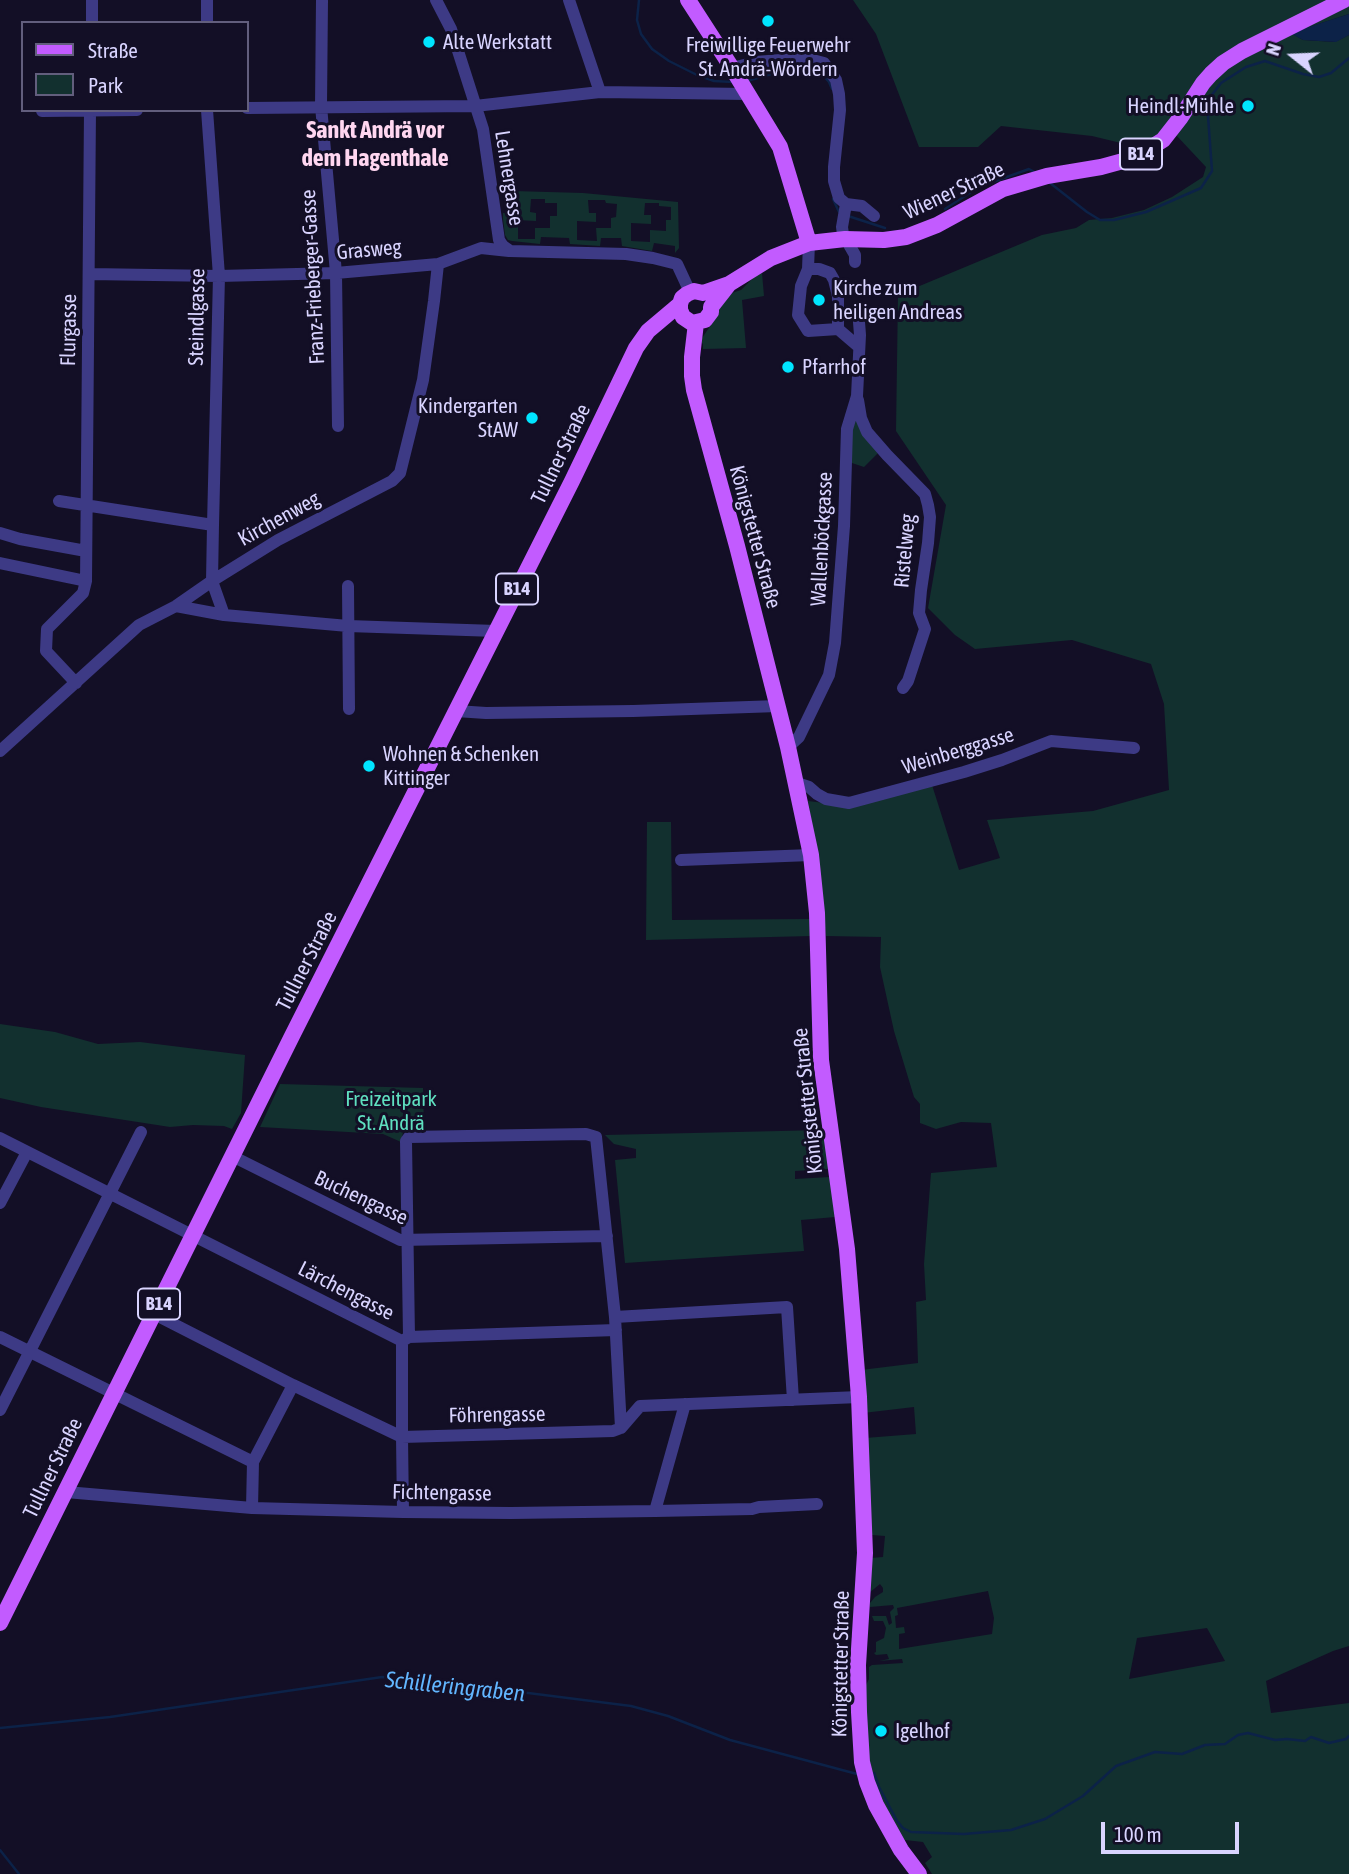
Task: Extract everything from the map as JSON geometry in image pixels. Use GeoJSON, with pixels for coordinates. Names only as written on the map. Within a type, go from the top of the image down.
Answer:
{"type":"FeatureCollection","features":[{"type":"Feature","properties":{"kind":"main road"},"geometry":{"type":"LineString","coordinates":[[688,0],[780,147],[809,243]]}},
{"type":"Feature","properties":{"kind":"main road","name":"Wiener Straße"},"geometry":{"type":"LineString","coordinates":[[809,243],[906,237],[937,225],[1003,189],[1040,178],[1119,163],[1148,150],[1174,128],[1203,83],[1217,68],[1242,51],[1344,0]]}},
{"type":"Feature","properties":{"kind":"main road","name":"B14"},"geometry":{"type":"LineString","coordinates":[[729,284],[711,307],[705,320],[691,306],[764,262],[809,243]]}},
{"type":"Feature","properties":{"kind":"main road","name":"Tullner Straße"},"geometry":{"type":"LineString","coordinates":[[0,1623],[636,348],[648,331],[691,306]]}},
{"type":"Feature","properties":{"kind":"main road","name":"Königstetter Straße"},"geometry":{"type":"LineString","coordinates":[[691,306],[694,390],[789,747],[811,855],[817,913],[821,1060],[845,1236],[859,1397],[865,1553],[858,1665],[862,1762],[876,1805],[901,1850],[919,1874]]}},
{"type":"Feature","properties":{"kind":"street"},"geometry":{"type":"LineString","coordinates":[[92,0],[92,21]]}},
{"type":"Feature","properties":{"kind":"street"},"geometry":{"type":"LineString","coordinates":[[207,0],[207,21]]}},
{"type":"Feature","properties":{"kind":"street","name":"Franz-Frieberger-Gasse"},"geometry":{"type":"LineString","coordinates":[[322,0],[321,106],[336,273],[338,426]]}},
{"type":"Feature","properties":{"kind":"street","name":"Lehnergasse"},"geometry":{"type":"LineString","coordinates":[[436,0],[450,29],[483,129],[499,240],[503,246],[510,251],[626,254],[677,264],[691,306]]}},
{"type":"Feature","properties":{"kind":"street"},"geometry":{"type":"LineString","coordinates":[[569,0],[600,92]]}},
{"type":"Feature","properties":{"kind":"street"},"geometry":{"type":"LineString","coordinates":[[732,68],[756,62],[805,58],[824,63],[831,71],[838,87],[840,110],[834,181],[844,212],[843,234],[855,255],[855,262]]}},
{"type":"Feature","properties":{"kind":"street"},"geometry":{"type":"LineString","coordinates":[[248,108],[475,106],[600,92],[744,90]]}},
{"type":"Feature","properties":{"kind":"street","name":"Flurgasse"},"geometry":{"type":"LineString","coordinates":[[86,581],[90,112]]}},
{"type":"Feature","properties":{"kind":"street","name":"Steindlgasse"},"geometry":{"type":"LineString","coordinates":[[207,112],[219,276],[212,581]]}},
{"type":"Feature","properties":{"kind":"street"},"geometry":{"type":"LineString","coordinates":[[844,212],[862,206],[874,216]]}},
{"type":"Feature","properties":{"kind":"street"},"geometry":{"type":"LineString","coordinates":[[481,248],[496,222]]}},
{"type":"Feature","properties":{"kind":"street"},"geometry":{"type":"LineString","coordinates":[[809,243],[808,269],[801,286],[798,315],[808,331],[838,329],[859,347]]}},
{"type":"Feature","properties":{"kind":"street","name":"Grasweg"},"geometry":{"type":"LineString","coordinates":[[89,274],[219,276],[336,273],[438,264],[481,248],[510,251]]}},
{"type":"Feature","properties":{"kind":"street","name":"Kirchenweg"},"geometry":{"type":"LineString","coordinates":[[0,751],[139,625],[176,606],[278,540],[392,481],[400,472],[423,380],[438,264]]}},
{"type":"Feature","properties":{"kind":"street"},"geometry":{"type":"LineString","coordinates":[[808,269],[830,272],[838,296],[838,329]]}},
{"type":"Feature","properties":{"kind":"street","name":"Wallenböckgasse"},"geometry":{"type":"LineString","coordinates":[[789,747],[799,737],[829,676],[835,643],[844,526],[847,429],[857,396],[859,322]]}},
{"type":"Feature","properties":{"kind":"street","name":"Ristelweg"},"geometry":{"type":"LineString","coordinates":[[857,396],[867,432],[925,494],[929,505],[928,543],[919,613],[925,629],[908,681],[903,688]]}},
{"type":"Feature","properties":{"kind":"street"},"geometry":{"type":"LineString","coordinates":[[59,501],[213,525]]}},
{"type":"Feature","properties":{"kind":"street"},"geometry":{"type":"LineString","coordinates":[[0,533],[86,551]]}},
{"type":"Feature","properties":{"kind":"street"},"geometry":{"type":"LineString","coordinates":[[0,563],[86,581],[83,593],[47,629],[46,650],[76,683]]}},
{"type":"Feature","properties":{"kind":"street"},"geometry":{"type":"LineString","coordinates":[[212,581],[224,615]]}},
{"type":"Feature","properties":{"kind":"street"},"geometry":{"type":"LineString","coordinates":[[348,586],[349,709]]}},
{"type":"Feature","properties":{"kind":"street"},"geometry":{"type":"LineString","coordinates":[[176,606],[224,615],[348,626],[496,631]]}},
{"type":"Feature","properties":{"kind":"street"},"geometry":{"type":"LineString","coordinates":[[456,711],[632,711],[778,706]]}},
{"type":"Feature","properties":{"kind":"street","name":"Weinberggasse"},"geometry":{"type":"LineString","coordinates":[[797,783],[826,799],[849,803],[989,764],[1051,741],[1134,748]]}},
{"type":"Feature","properties":{"kind":"street"},"geometry":{"type":"LineString","coordinates":[[681,860],[811,855]]}},
{"type":"Feature","properties":{"kind":"street"},"geometry":{"type":"LineString","coordinates":[[0,1409],[141,1132]]}},
{"type":"Feature","properties":{"kind":"street"},"geometry":{"type":"LineString","coordinates":[[403,1512],[401,1437],[408,1241],[406,1141],[409,1137],[586,1134],[596,1137],[615,1323],[621,1428]]}},
{"type":"Feature","properties":{"kind":"street","name":"Lärchengasse"},"geometry":{"type":"LineString","coordinates":[[0,1139],[406,1339],[788,1307],[793,1400]]}},
{"type":"Feature","properties":{"kind":"street"},"geometry":{"type":"LineString","coordinates":[[0,1203],[27,1152]]}},
{"type":"Feature","properties":{"kind":"street","name":"Buchengasse"},"geometry":{"type":"LineString","coordinates":[[232,1156],[400,1240],[607,1236]]}},
{"type":"Feature","properties":{"kind":"street","name":"Föhrengasse"},"geometry":{"type":"LineString","coordinates":[[154,1314],[401,1437],[613,1431],[621,1428]]}},
{"type":"Feature","properties":{"kind":"street"},"geometry":{"type":"LineString","coordinates":[[0,1337],[253,1462]]}},
{"type":"Feature","properties":{"kind":"street"},"geometry":{"type":"LineString","coordinates":[[252,1508],[253,1462],[293,1385]]}},
{"type":"Feature","properties":{"kind":"street"},"geometry":{"type":"LineString","coordinates":[[621,1428],[640,1406],[859,1397]]}},
{"type":"Feature","properties":{"kind":"street"},"geometry":{"type":"LineString","coordinates":[[655,1511],[685,1404]]}},
{"type":"Feature","properties":{"kind":"street","name":"Fichtengasse"},"geometry":{"type":"LineString","coordinates":[[66,1492],[252,1508],[403,1512],[655,1511],[752,1509],[817,1504]]}},
{"type":"Feature","properties":{"kind":"green space"},"geometry":{"type":"Polygon","coordinates":[[[853,0],[1349,0],[1349,14],[1291,33],[1303,40],[1335,42],[1349,35],[1349,1646],[1266,1681],[1271,1713],[1349,1703],[1349,1874],[932,1874],[925,1863],[932,1857],[923,1842],[905,1840],[897,1832],[875,1790],[866,1739],[866,1685],[869,1667],[903,1663],[902,1659],[879,1661],[889,1659],[887,1654],[874,1653],[876,1642],[884,1638],[886,1628],[883,1621],[874,1621],[872,1616],[886,1616],[889,1625],[892,1623],[890,1612],[894,1608],[893,1605],[870,1607],[875,1597],[883,1592],[880,1584],[869,1593],[871,1558],[883,1557],[885,1536],[872,1535],[865,1438],[916,1434],[914,1407],[863,1413],[861,1370],[918,1363],[916,1302],[926,1300],[924,1264],[931,1173],[997,1167],[991,1123],[961,1122],[936,1129],[920,1123],[920,1104],[914,1097],[894,1031],[880,967],[881,937],[826,936],[808,801],[849,806],[932,785],[959,870],[1000,858],[987,820],[1093,811],[1169,790],[1164,704],[1151,664],[1072,640],[975,649],[955,635],[928,608],[946,505],[896,431],[898,295],[1042,235],[1076,228],[1089,220],[1112,218],[1144,210],[1172,197],[1203,177],[1206,167],[1176,135],[1133,148],[1092,136],[1001,126],[978,147],[919,147],[876,34],[853,0]],[[988,1591],[897,1608],[896,1628],[904,1627],[905,1633],[899,1634],[899,1649],[992,1634],[994,1618],[988,1591]],[[1207,1628],[1137,1638],[1129,1679],[1225,1661],[1207,1628]]]}},
{"type":"Feature","properties":{"kind":"green space"},"geometry":{"type":"Polygon","coordinates":[[[513,191],[583,193],[678,202],[679,248],[675,253],[675,246],[654,243],[652,251],[622,246],[621,238],[601,238],[600,246],[570,244],[569,238],[541,237],[540,244],[508,240],[503,213],[510,213],[507,195],[513,194],[513,191]],[[531,199],[530,212],[536,213],[536,221],[518,220],[518,239],[535,239],[535,228],[550,228],[550,216],[557,216],[557,203],[545,203],[545,199],[531,199]],[[588,200],[589,213],[596,213],[596,222],[577,221],[577,240],[597,241],[596,228],[611,228],[611,218],[616,217],[617,204],[606,203],[605,200],[588,200]],[[645,203],[644,215],[651,215],[651,224],[631,223],[631,241],[650,242],[650,230],[666,231],[666,220],[671,220],[671,207],[659,206],[659,203],[645,203]]]}},
{"type":"Feature","properties":{"kind":"green space"},"geometry":{"type":"Polygon","coordinates":[[[762,273],[764,296],[742,300],[746,348],[703,349],[700,341],[713,322],[717,309],[732,293],[741,290],[762,273]]]}},
{"type":"Feature","properties":{"kind":"green space"},"geometry":{"type":"Polygon","coordinates":[[[857,407],[878,453],[864,467],[849,462],[851,430],[857,407]]]}},
{"type":"Feature","properties":{"kind":"green space"},"geometry":{"type":"Polygon","coordinates":[[[647,822],[671,822],[672,920],[811,919],[812,936],[646,940],[647,822]]]}},
{"type":"Feature","properties":{"kind":"green space"},"geometry":{"type":"Polygon","coordinates":[[[0,1024],[55,1032],[98,1044],[140,1042],[245,1055],[241,1113],[232,1129],[224,1126],[193,1125],[170,1127],[0,1098],[0,1024]]]}},
{"type":"Feature","properties":{"kind":"green space","name":"Freizeitpark St. Andrä"},"geometry":{"type":"Polygon","coordinates":[[[280,1084],[423,1088],[424,1130],[403,1132],[401,1142],[383,1134],[260,1127],[280,1084]]]}},
{"type":"Feature","properties":{"kind":"green space"},"geometry":{"type":"Polygon","coordinates":[[[824,1130],[829,1169],[795,1171],[795,1179],[830,1177],[835,1217],[801,1220],[804,1251],[625,1263],[615,1160],[636,1158],[636,1149],[614,1144],[605,1135],[824,1130]]]}},
{"type":"Feature","properties":{"kind":"water"},"geometry":{"type":"Polygon","coordinates":[[[1349,14],[1349,35],[1336,42],[1303,40],[1290,33],[1349,14]]]}},
{"type":"Feature","properties":{"kind":"waterway"},"geometry":{"type":"LineString","coordinates":[[639,0],[637,20],[641,34],[652,49],[697,75],[714,81],[733,82]]}},
{"type":"Feature","properties":{"kind":"waterway"},"geometry":{"type":"LineString","coordinates":[[1050,183],[1100,220],[1114,220],[1146,212],[1201,188],[1212,171],[1208,116],[1211,96],[1221,83],[1246,67],[1265,61],[1319,77],[1331,73],[1349,58]]}},
{"type":"Feature","properties":{"kind":"waterway"},"geometry":{"type":"LineString","coordinates":[[747,81],[805,66],[820,72],[832,89]]}},
{"type":"Feature","properties":{"kind":"waterway"},"geometry":{"type":"LineString","coordinates":[[945,209],[979,187],[1029,169],[1036,173]]}},
{"type":"Feature","properties":{"kind":"waterway"},"geometry":{"type":"LineString","coordinates":[[833,199],[839,212]]}},
{"type":"Feature","properties":{"kind":"waterway"},"geometry":{"type":"LineString","coordinates":[[848,216],[885,228]]}},
{"type":"Feature","properties":{"kind":"waterway","name":"Schilleringraben"},"geometry":{"type":"LineString","coordinates":[[0,1728],[110,1717],[382,1677],[631,1706],[668,1716],[730,1740],[857,1774]]}},
{"type":"Feature","properties":{"kind":"waterway","name":"Schilleringraben"},"geometry":{"type":"LineString","coordinates":[[874,1773],[879,1787],[903,1828],[911,1832],[964,1834],[1011,1830],[1045,1819],[1083,1796],[1116,1766],[1155,1752],[1182,1754],[1205,1745],[1225,1744],[1238,1735],[1248,1733],[1275,1740],[1305,1741],[1311,1737],[1329,1743],[1349,1736]]}},
{"type":"Feature","properties":{"kind":"waterway"},"geometry":{"type":"LineString","coordinates":[[0,1850],[19,1874]]}},
{"type":"Feature","properties":{"kind":"place","name":"Freiwillige Feuerwehr St. Andrä-Wördern"},"geometry":{"type":"Point","coordinates":[768,21]}},
{"type":"Feature","properties":{"kind":"place","name":"Alte Werkstatt"},"geometry":{"type":"Point","coordinates":[429,42]}},
{"type":"Feature","properties":{"kind":"place","name":"Heindl-Mühle"},"geometry":{"type":"Point","coordinates":[1248,106]}},
{"type":"Feature","properties":{"kind":"place","name":"Kirche zum heiligen Andreas"},"geometry":{"type":"Point","coordinates":[819,300]}},
{"type":"Feature","properties":{"kind":"place","name":"Pfarrhof"},"geometry":{"type":"Point","coordinates":[788,367]}},
{"type":"Feature","properties":{"kind":"place","name":"Kindergarten StAW"},"geometry":{"type":"Point","coordinates":[532,418]}},
{"type":"Feature","properties":{"kind":"place","name":"Wohnen & Schenken Kittinger"},"geometry":{"type":"Point","coordinates":[369,766]}},
{"type":"Feature","properties":{"kind":"place","name":"Igelhof"},"geometry":{"type":"Point","coordinates":[881,1731]}},
{"type":"Feature","properties":{"kind":"district","name":"Sankt Andrä vor dem Hagenthale"},"geometry":{"type":"Point","coordinates":[375,144]}}]}
